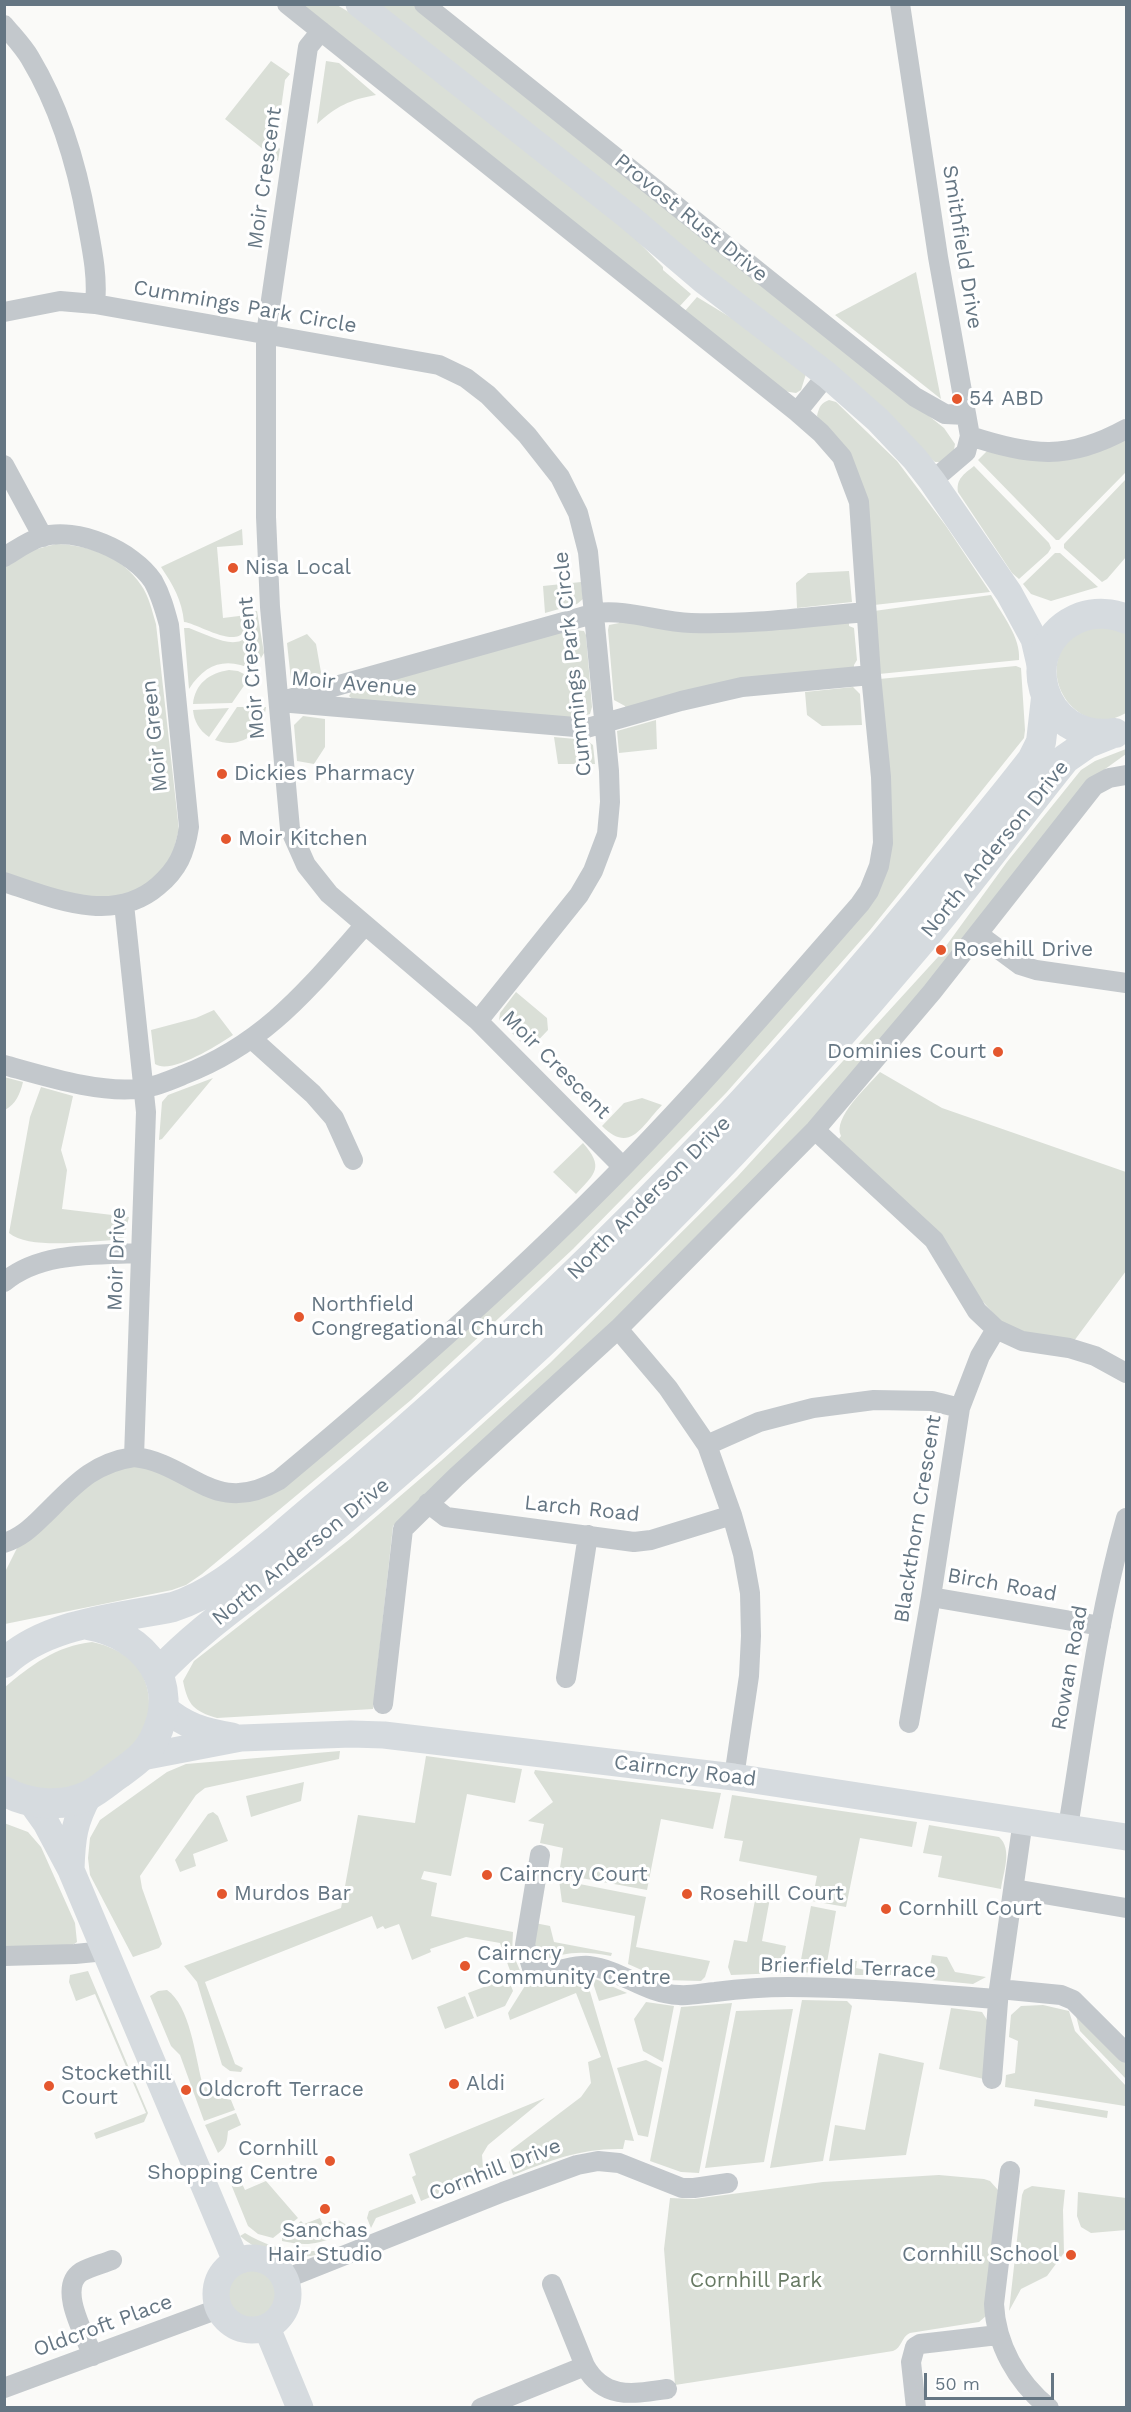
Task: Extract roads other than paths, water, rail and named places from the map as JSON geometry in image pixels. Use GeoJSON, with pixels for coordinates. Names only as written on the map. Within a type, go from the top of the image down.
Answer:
{"type":"FeatureCollection","features":[{"type":"Feature","properties":{"kind":"main road"},"geometry":{"type":"LineString","coordinates":[[1087,616],[1126,593]]}},
{"type":"Feature","properties":{"kind":"main road"},"geometry":{"type":"LineString","coordinates":[[1087,616],[1110,614],[1126,619]]}},
{"type":"Feature","properties":{"kind":"main road","name":"North Anderson Drive"},"geometry":{"type":"LineString","coordinates":[[11,1653],[67,1629],[189,1602],[218,1586],[411,1426],[524,1322],[694,1155],[855,978],[1032,760],[1041,742],[1049,644],[1066,625],[1087,616]]}},
{"type":"Feature","properties":{"kind":"main road"},"geometry":{"type":"LineString","coordinates":[[1044,684],[1055,712],[1067,723],[1081,731],[1097,734],[1120,731]]}},
{"type":"Feature","properties":{"kind":"main road","name":"North Anderson Drive"},"geometry":{"type":"LineString","coordinates":[[158,1673],[203,1632],[309,1548],[412,1461],[544,1341],[622,1266],[740,1146],[823,1056],[919,944],[1065,759],[1088,743],[1120,731]]}},
{"type":"Feature","properties":{"kind":"main road"},"geometry":{"type":"LineString","coordinates":[[12,1796],[56,1803],[89,1795],[142,1757],[154,1739],[163,1707],[158,1673],[150,1659],[126,1637],[85,1624]]}},
{"type":"Feature","properties":{"kind":"street"},"geometry":{"type":"LineString","coordinates":[[286,4],[797,412],[821,433],[842,457],[859,502],[871,675]]}},
{"type":"Feature","properties":{"kind":"street","name":"Provost Rust Drive"},"geometry":{"type":"LineString","coordinates":[[359,4],[629,217],[703,280],[827,375],[878,420],[915,459],[932,481],[1009,593],[1034,639],[1044,684]]}},
{"type":"Feature","properties":{"kind":"street","name":"Provost Rust Drive"},"geometry":{"type":"LineString","coordinates":[[424,4],[915,397],[945,414],[966,415]]}},
{"type":"Feature","properties":{"kind":"street","name":"Smithfield Drive"},"geometry":{"type":"LineString","coordinates":[[900,4],[937,246],[970,436]]}},
{"type":"Feature","properties":{"kind":"street"},"geometry":{"type":"LineString","coordinates":[[4,25],[29,56],[46,89],[69,144],[83,197],[92,245],[95,304]]}},
{"type":"Feature","properties":{"kind":"street","name":"Moir Crescent"},"geometry":{"type":"LineString","coordinates":[[321,31],[308,47],[266,334],[266,517],[270,607],[290,829],[306,865],[329,894],[478,1021],[623,1167]]}},
{"type":"Feature","properties":{"kind":"street","name":"Cummings Park Circle"},"geometry":{"type":"LineString","coordinates":[[4,312],[60,302],[95,304],[439,365],[466,378],[488,395],[527,435],[560,477],[578,513],[588,552],[596,613],[610,802],[607,834],[593,871],[579,895],[478,1021]]}},
{"type":"Feature","properties":{"kind":"street"},"geometry":{"type":"LineString","coordinates":[[797,412],[827,375]]}},
{"type":"Feature","properties":{"kind":"street"},"geometry":{"type":"LineString","coordinates":[[932,481],[966,452],[970,436],[1005,448],[1059,453],[1114,436],[1126,429]]}},
{"type":"Feature","properties":{"kind":"street"},"geometry":{"type":"LineString","coordinates":[[4,465],[43,537]]}},
{"type":"Feature","properties":{"kind":"street","name":"Moir Green"},"geometry":{"type":"LineString","coordinates":[[4,557],[43,537],[70,535],[96,541],[120,551],[144,570],[153,582],[167,618],[189,827],[185,850],[173,871],[153,891],[124,904],[106,907],[72,903],[4,882]]}},
{"type":"Feature","properties":{"kind":"street","name":"Provost Rust Drive"},"geometry":{"type":"LineString","coordinates":[[1009,593],[1041,617],[1087,616]]}},
{"type":"Feature","properties":{"kind":"street","name":"Moir Avenue"},"geometry":{"type":"LineString","coordinates":[[279,702],[596,613],[612,611],[674,622],[737,624],[866,612]]}},
{"type":"Feature","properties":{"kind":"street","name":"Moir Avenue"},"geometry":{"type":"LineString","coordinates":[[279,702],[587,728],[604,725],[681,701],[742,687],[871,675]]}},
{"type":"Feature","properties":{"kind":"street","name":"North Anderson Drive"},"geometry":{"type":"LineString","coordinates":[[134,1457],[164,1464],[210,1490],[226,1493],[264,1489],[279,1480],[383,1394],[623,1167],[718,1066],[870,891],[879,866],[883,843],[881,777],[871,675]]}},
{"type":"Feature","properties":{"kind":"street","name":"North Anderson Drive"},"geometry":{"type":"LineString","coordinates":[[383,1704],[403,1529],[428,1503],[618,1329],[815,1130],[978,934],[1094,786],[1109,778],[1126,775]]}},
{"type":"Feature","properties":{"kind":"street","name":"Moir Drive"},"geometry":{"type":"LineString","coordinates":[[124,904],[144,1088],[145,1122],[134,1457]]}},
{"type":"Feature","properties":{"kind":"street"},"geometry":{"type":"LineString","coordinates":[[4,1065],[80,1084],[123,1089],[144,1088],[207,1066],[252,1039],[298,1001],[364,925]]}},
{"type":"Feature","properties":{"kind":"street"},"geometry":{"type":"LineString","coordinates":[[978,934],[1020,965],[1036,970],[1126,983]]}},
{"type":"Feature","properties":{"kind":"street"},"geometry":{"type":"LineString","coordinates":[[252,1039],[313,1094],[334,1118],[352,1160]]}},
{"type":"Feature","properties":{"kind":"street"},"geometry":{"type":"LineString","coordinates":[[815,1130],[934,1240],[977,1311],[996,1329],[1022,1341],[1069,1348],[1095,1356],[1126,1372]]}},
{"type":"Feature","properties":{"kind":"street"},"geometry":{"type":"LineString","coordinates":[[4,1282],[36,1264],[52,1259],[141,1253]]}},
{"type":"Feature","properties":{"kind":"street"},"geometry":{"type":"LineString","coordinates":[[618,1329],[668,1388],[707,1446],[732,1515],[743,1554],[750,1593],[752,1636],[749,1676],[734,1777]]}},
{"type":"Feature","properties":{"kind":"street","name":"Blackthorn Crescent"},"geometry":{"type":"LineString","coordinates":[[909,1723],[960,1408],[980,1356],[996,1329]]}},
{"type":"Feature","properties":{"kind":"street"},"geometry":{"type":"LineString","coordinates":[[707,1446],[759,1422],[813,1408],[874,1400],[932,1401],[960,1408]]}},
{"type":"Feature","properties":{"kind":"street"},"geometry":{"type":"LineString","coordinates":[[4,1542],[25,1533],[99,1466],[117,1459],[134,1457]]}},
{"type":"Feature","properties":{"kind":"street","name":"Larch Road"},"geometry":{"type":"LineString","coordinates":[[428,1503],[446,1517],[634,1542],[651,1540],[732,1515]]}},
{"type":"Feature","properties":{"kind":"street","name":"Rowan Road"},"geometry":{"type":"LineString","coordinates":[[1068,1827],[1101,1626],[1113,1564],[1126,1518]]}},
{"type":"Feature","properties":{"kind":"street"},"geometry":{"type":"LineString","coordinates":[[566,1678],[588,1535]]}},
{"type":"Feature","properties":{"kind":"street","name":"Birch Road"},"geometry":{"type":"LineString","coordinates":[[931,1597],[1101,1626]]}},
{"type":"Feature","properties":{"kind":"street","name":"Cairncry Road"},"geometry":{"type":"LineString","coordinates":[[163,1707],[183,1723],[240,1738]]}},
{"type":"Feature","properties":{"kind":"street","name":"Cairncry Road"},"geometry":{"type":"LineString","coordinates":[[142,1757],[240,1738],[384,1735],[734,1777],[1126,1837]]}},
{"type":"Feature","properties":{"kind":"street"},"geometry":{"type":"LineString","coordinates":[[71,1870],[74,1829],[89,1795]]}},
{"type":"Feature","properties":{"kind":"street"},"geometry":{"type":"LineString","coordinates":[[12,1796],[46,1823],[71,1870],[236,2261]]}},
{"type":"Feature","properties":{"kind":"street"},"geometry":{"type":"LineString","coordinates":[[992,2079],[999,1994],[1023,1820]]}},
{"type":"Feature","properties":{"kind":"street","name":"Brierfield Terrace"},"geometry":{"type":"LineString","coordinates":[[540,1855],[525,1945],[532,1968],[540,1973],[588,1966],[617,1972],[651,1990],[680,1995],[787,1987],[1061,1995],[1073,2000],[1126,2053]]}},
{"type":"Feature","properties":{"kind":"street"},"geometry":{"type":"LineString","coordinates":[[1014,1889],[1126,1908]]}},
{"type":"Feature","properties":{"kind":"street"},"geometry":{"type":"LineString","coordinates":[[4,1956],[105,1951]]}},
{"type":"Feature","properties":{"kind":"street","name":"Cornhill Drive"},"geometry":{"type":"LineString","coordinates":[[285,2279],[492,2196],[577,2165],[598,2161],[619,2163],[682,2188],[728,2183]]}},
{"type":"Feature","properties":{"kind":"street"},"geometry":{"type":"LineString","coordinates":[[1010,2171],[994,2304],[998,2335],[1019,2375],[1031,2391],[1049,2408]]}},
{"type":"Feature","properties":{"kind":"street"},"geometry":{"type":"LineString","coordinates":[[259,2258],[279,2270],[285,2279],[288,2293],[286,2307],[278,2319],[267,2328],[253,2331],[238,2328],[226,2321],[218,2309],[215,2295],[217,2282],[225,2270],[236,2261],[259,2258]]}},
{"type":"Feature","properties":{"kind":"street"},"geometry":{"type":"LineString","coordinates":[[93,2356],[70,2291],[73,2280],[81,2272],[112,2260]]}},
{"type":"Feature","properties":{"kind":"street"},"geometry":{"type":"LineString","coordinates":[[552,2284],[592,2378],[601,2386],[618,2392],[639,2393],[667,2389]]}},
{"type":"Feature","properties":{"kind":"street","name":"Oldcroft Place"},"geometry":{"type":"LineString","coordinates":[[4,2388],[218,2309]]}},
{"type":"Feature","properties":{"kind":"street"},"geometry":{"type":"LineString","coordinates":[[267,2328],[300,2408]]}},
{"type":"Feature","properties":{"kind":"street"},"geometry":{"type":"LineString","coordinates":[[916,2408],[911,2362],[915,2347],[920,2344],[998,2335]]}},
{"type":"Feature","properties":{"kind":"street"},"geometry":{"type":"LineString","coordinates":[[481,2408],[585,2366]]}},
{"type":"Feature","properties":{"kind":"place","name":"54 ABD"},"geometry":{"type":"Point","coordinates":[957,399]}},
{"type":"Feature","properties":{"kind":"place","name":"Nisa Local"},"geometry":{"type":"Point","coordinates":[233,568]}},
{"type":"Feature","properties":{"kind":"place","name":"Dickies Pharmacy"},"geometry":{"type":"Point","coordinates":[222,774]}},
{"type":"Feature","properties":{"kind":"place","name":"Moir Kitchen"},"geometry":{"type":"Point","coordinates":[226,839]}},
{"type":"Feature","properties":{"kind":"place","name":"Rosehill Drive"},"geometry":{"type":"Point","coordinates":[941,950]}},
{"type":"Feature","properties":{"kind":"place","name":"Dominies Court"},"geometry":{"type":"Point","coordinates":[998,1052]}},
{"type":"Feature","properties":{"kind":"place","name":"Northfield Congregational Church"},"geometry":{"type":"Point","coordinates":[299,1317]}},
{"type":"Feature","properties":{"kind":"place","name":"Cairncry Court"},"geometry":{"type":"Point","coordinates":[487,1875]}},
{"type":"Feature","properties":{"kind":"place","name":"Murdos Bar"},"geometry":{"type":"Point","coordinates":[222,1894]}},
{"type":"Feature","properties":{"kind":"place","name":"Rosehill Court"},"geometry":{"type":"Point","coordinates":[687,1894]}},
{"type":"Feature","properties":{"kind":"place","name":"Cornhill Court"},"geometry":{"type":"Point","coordinates":[886,1909]}},
{"type":"Feature","properties":{"kind":"place","name":"Cairncry Community Centre"},"geometry":{"type":"Point","coordinates":[465,1966]}},
{"type":"Feature","properties":{"kind":"place","name":"Aldi"},"geometry":{"type":"Point","coordinates":[454,2084]}},
{"type":"Feature","properties":{"kind":"place","name":"Stockethill Court"},"geometry":{"type":"Point","coordinates":[49,2086]}},
{"type":"Feature","properties":{"kind":"place","name":"Oldcroft Terrace"},"geometry":{"type":"Point","coordinates":[186,2090]}},
{"type":"Feature","properties":{"kind":"place","name":"Cornhill Shopping Centre"},"geometry":{"type":"Point","coordinates":[330,2161]}},
{"type":"Feature","properties":{"kind":"place","name":"Sanchas Hair Studio"},"geometry":{"type":"Point","coordinates":[325,2209]}},
{"type":"Feature","properties":{"kind":"place","name":"Cornhill School"},"geometry":{"type":"Point","coordinates":[1071,2255]}},
{"type":"Feature","properties":{"kind":"park label","name":"Cornhill Park"},"geometry":{"type":"Point","coordinates":[756,2281]}}]}
